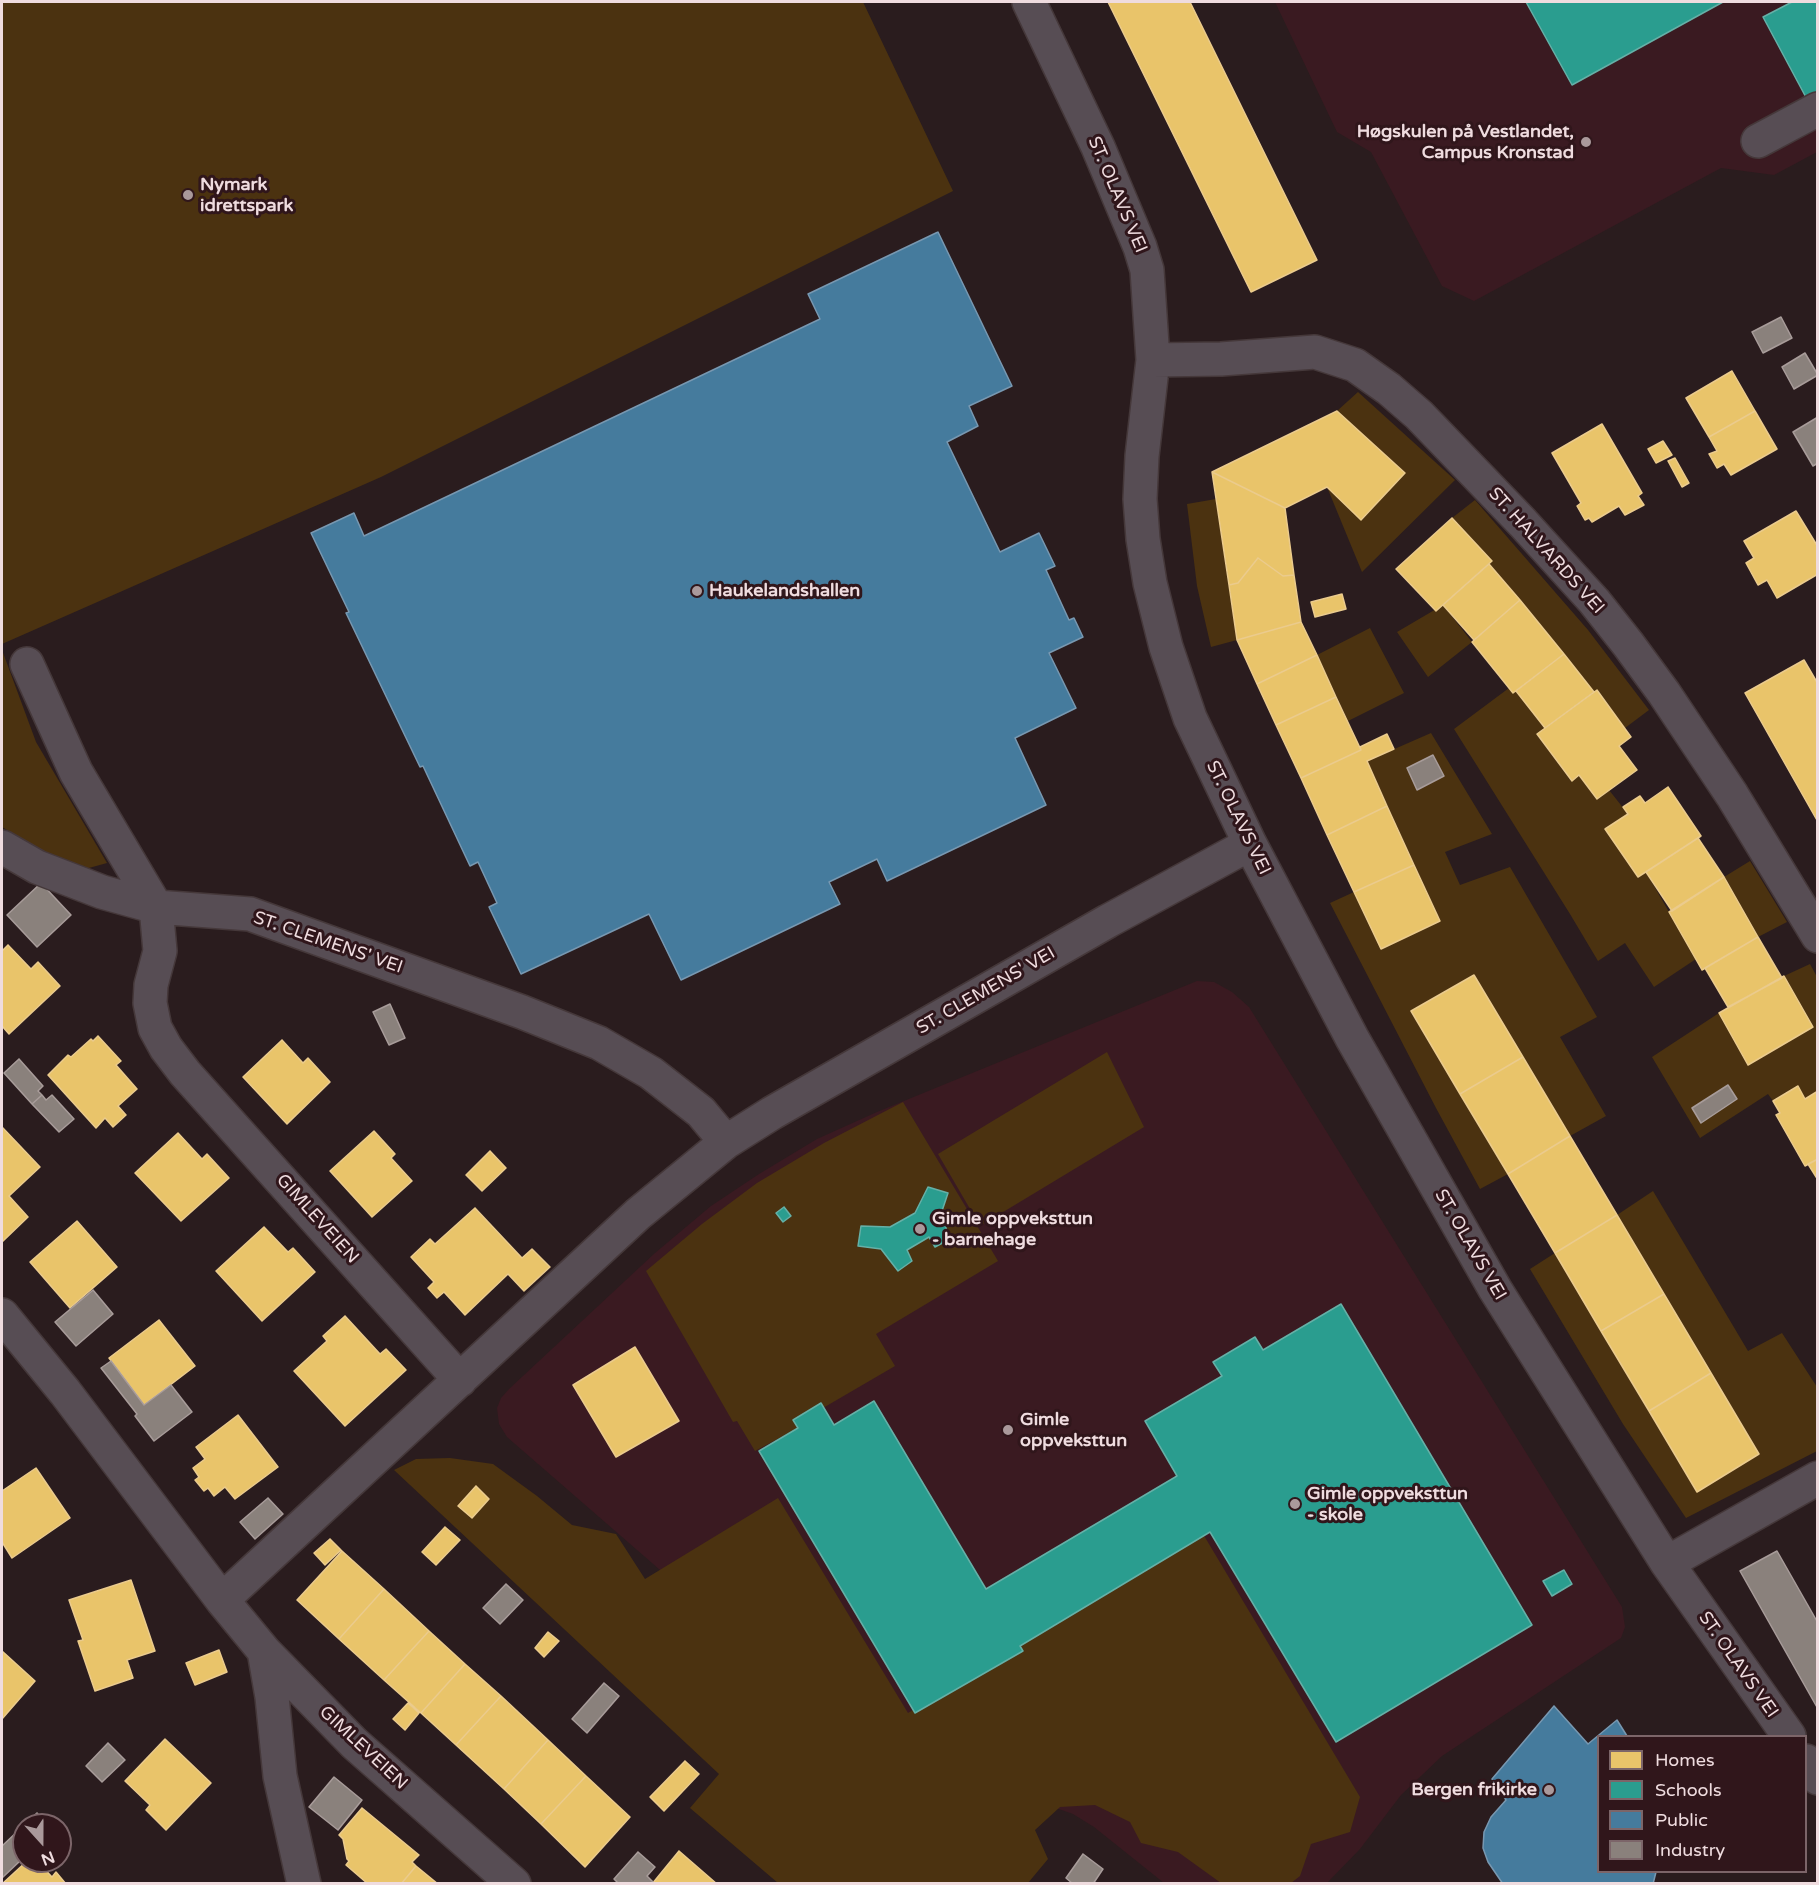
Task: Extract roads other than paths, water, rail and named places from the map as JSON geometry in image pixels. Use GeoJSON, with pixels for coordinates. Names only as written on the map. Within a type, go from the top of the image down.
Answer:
{"type":"FeatureCollection","features":[{"type":"Feature","properties":{"kind":"street","name":"ST. OLAVS VEI"},"geometry":{"type":"LineString","coordinates":[[1029,2],[1098,147],[1140,247],[1147,270],[1152,360],[1140,499],[1149,583],[1166,647],[1190,718],[1250,844],[1352,1038],[1495,1289],[1667,1563],[1788,1735]]}},
{"type":"Feature","properties":{"kind":"street"},"geometry":{"type":"LineString","coordinates":[[1758,141],[1818,109]]}},
{"type":"Feature","properties":{"kind":"street","name":"ST. HALVARDS VEI"},"geometry":{"type":"LineString","coordinates":[[1152,360],[1221,359],[1315,352],[1354,365],[1389,389],[1419,415],[1523,523],[1586,592],[1628,644],[1664,693],[1732,795],[1818,936]]}},
{"type":"Feature","properties":{"kind":"street"},"geometry":{"type":"LineString","coordinates":[[27,664],[76,772],[156,907]]}},
{"type":"Feature","properties":{"kind":"street","name":"ST. CLEMENS' VEI"},"geometry":{"type":"LineString","coordinates":[[460,1380],[638,1214],[726,1142],[772,1113],[1016,973],[1250,844]]}},
{"type":"Feature","properties":{"kind":"street"},"geometry":{"type":"LineString","coordinates":[[2,847],[37,867],[102,892],[156,907]]}},
{"type":"Feature","properties":{"kind":"street","name":"ST. CLEMENS' VEI"},"geometry":{"type":"LineString","coordinates":[[156,907],[250,914],[522,1012],[599,1043],[651,1073],[701,1112],[726,1142]]}},
{"type":"Feature","properties":{"kind":"street","name":"GIMLEVEIEN"},"geometry":{"type":"LineString","coordinates":[[156,907],[160,951],[151,985],[150,1003],[155,1028],[166,1048],[460,1380]]}},
{"type":"Feature","properties":{"kind":"street","name":"GIMLEVEIEN"},"geometry":{"type":"LineString","coordinates":[[2,1315],[65,1392],[222,1600],[264,1651],[354,1743],[514,1884]]}},
{"type":"Feature","properties":{"kind":"street"},"geometry":{"type":"LineString","coordinates":[[222,1600],[460,1380]]}},
{"type":"Feature","properties":{"kind":"street"},"geometry":{"type":"LineString","coordinates":[[1667,1563],[1818,1478]]}},
{"type":"Feature","properties":{"kind":"street"},"geometry":{"type":"LineString","coordinates":[[264,1651],[272,1697],[280,1776],[304,1884]]}},
{"type":"Feature","properties":{"kind":"street"},"geometry":{"type":"LineString","coordinates":[[1807,1762],[1818,1778]]}},
{"type":"Feature","properties":{"kind":"place","name":"Høgskulen på Vestlandet, Campus Kronstad"},"geometry":{"type":"Point","coordinates":[1586,142]}},
{"type":"Feature","properties":{"kind":"place","name":"Nymark idrettspark"},"geometry":{"type":"Point","coordinates":[188,195]}},
{"type":"Feature","properties":{"kind":"place","name":"Haukelandshallen"},"geometry":{"type":"Point","coordinates":[697,591]}},
{"type":"Feature","properties":{"kind":"place","name":"Gimle oppveksttun - barnehage"},"geometry":{"type":"Point","coordinates":[920,1229]}},
{"type":"Feature","properties":{"kind":"place","name":"Gimle oppveksttun"},"geometry":{"type":"Point","coordinates":[1008,1430]}},
{"type":"Feature","properties":{"kind":"place","name":"Gimle oppveksttun - skole"},"geometry":{"type":"Point","coordinates":[1295,1504]}},
{"type":"Feature","properties":{"kind":"place","name":"Bergen frikirke"},"geometry":{"type":"Point","coordinates":[1549,1790]}}]}
